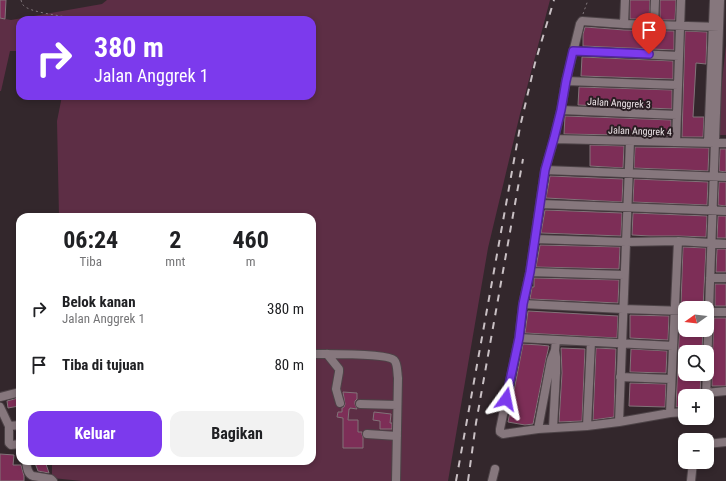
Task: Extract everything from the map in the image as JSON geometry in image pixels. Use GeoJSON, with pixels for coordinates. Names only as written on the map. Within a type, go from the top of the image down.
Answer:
{"type":"FeatureCollection","features":[{"type":"Feature","properties":{"kind":"street"},"geometry":{"type":"LineString","coordinates":[[624,24],[625,0]]}},
{"type":"Feature","properties":{"kind":"street"},"geometry":{"type":"LineString","coordinates":[[654,24],[655,0]]}},
{"type":"Feature","properties":{"kind":"street"},"geometry":{"type":"LineString","coordinates":[[676,142],[681,0]]}},
{"type":"Feature","properties":{"kind":"street"},"geometry":{"type":"LineString","coordinates":[[709,301],[714,177],[712,143],[716,27],[714,0]]}},
{"type":"Feature","properties":{"kind":"street"},"geometry":{"type":"LineString","coordinates":[[716,27],[720,0]]}},
{"type":"Feature","properties":{"kind":"street"},"geometry":{"type":"LineString","coordinates":[[678,412],[587,426],[538,429],[502,434],[500,432],[519,338],[523,304],[530,272],[541,204],[545,170],[561,110],[566,81],[580,24],[582,21],[716,27]]}},
{"type":"Feature","properties":{"kind":"street"},"geometry":{"type":"LineString","coordinates":[[573,51],[679,56]]}},
{"type":"Feature","properties":{"kind":"street"},"geometry":{"type":"LineString","coordinates":[[566,81],[678,85]]}},
{"type":"Feature","properties":{"kind":"street","name":"Jalan Anggrek 3"},"geometry":{"type":"LineString","coordinates":[[561,110],[677,115]]}},
{"type":"Feature","properties":{"kind":"street","name":"Jalan Anggrek 4"},"geometry":{"type":"LineString","coordinates":[[554,138],[726,143]]}},
{"type":"Feature","properties":{"kind":"street"},"geometry":{"type":"LineString","coordinates":[[619,422],[630,141]]}},
{"type":"Feature","properties":{"kind":"street"},"geometry":{"type":"LineString","coordinates":[[545,170],[726,177]]}},
{"type":"Feature","properties":{"kind":"street"},"geometry":{"type":"LineString","coordinates":[[541,204],[726,211]]}},
{"type":"Feature","properties":{"kind":"street"},"geometry":{"type":"LineString","coordinates":[[535,238],[626,242],[678,241],[726,244]]}},
{"type":"Feature","properties":{"kind":"street"},"geometry":{"type":"LineString","coordinates":[[670,413],[678,241]]}},
{"type":"Feature","properties":{"kind":"street"},"geometry":{"type":"LineString","coordinates":[[530,272],[624,275]]}},
{"type":"Feature","properties":{"kind":"street"},"geometry":{"type":"LineString","coordinates":[[710,278],[726,278]]}},
{"type":"Feature","properties":{"kind":"street"},"geometry":{"type":"LineString","coordinates":[[523,304],[678,311]]}},
{"type":"Feature","properties":{"kind":"street"},"geometry":{"type":"LineString","coordinates":[[714,312],[726,312]]}},
{"type":"Feature","properties":{"kind":"street"},"geometry":{"type":"LineString","coordinates":[[519,338],[673,346]]}},
{"type":"Feature","properties":{"kind":"street"},"geometry":{"type":"LineString","coordinates":[[553,428],[556,340]]}},
{"type":"Feature","properties":{"kind":"street"},"geometry":{"type":"LineString","coordinates":[[587,426],[590,342]]}},
{"type":"Feature","properties":{"kind":"street"},"geometry":{"type":"LineString","coordinates":[[538,429],[551,360],[555,350]]}},
{"type":"Feature","properties":{"kind":"street"},"geometry":{"type":"LineString","coordinates":[[316,354],[384,356],[395,361],[398,378],[396,481]]}},
{"type":"Feature","properties":{"kind":"street"},"geometry":{"type":"LineString","coordinates":[[327,354],[339,368],[336,389],[340,403]]}},
{"type":"Feature","properties":{"kind":"street"},"geometry":{"type":"LineString","coordinates":[[620,377],[672,379]]}},
{"type":"Feature","properties":{"kind":"street"},"geometry":{"type":"LineString","coordinates":[[714,393],[726,391]]}},
{"type":"Feature","properties":{"kind":"street"},"geometry":{"type":"LineString","coordinates":[[0,397],[16,393]]}},
{"type":"Feature","properties":{"kind":"street"},"geometry":{"type":"LineString","coordinates":[[360,404],[397,405]]}},
{"type":"Feature","properties":{"kind":"street"},"geometry":{"type":"LineString","coordinates":[[0,406],[9,426],[9,443],[11,445],[16,444]]}},
{"type":"Feature","properties":{"kind":"street"},"geometry":{"type":"LineString","coordinates":[[9,426],[16,425]]}},
{"type":"Feature","properties":{"kind":"street"},"geometry":{"type":"LineString","coordinates":[[367,434],[396,436]]}},
{"type":"Feature","properties":{"kind":"street"},"geometry":{"type":"LineString","coordinates":[[714,443],[726,442]]}},
{"type":"Feature","properties":{"kind":"street"},"geometry":{"type":"LineString","coordinates":[[27,465],[30,475],[51,479],[53,481]]}},
{"type":"Feature","properties":{"kind":"street"},"geometry":{"type":"LineString","coordinates":[[492,481],[495,469]]}},
{"type":"Feature","properties":{"kind":"street"},"geometry":{"type":"LineString","coordinates":[[691,481],[692,469]]}},
{"type":"Feature","properties":{"kind":"path"},"geometry":{"type":"LineString","coordinates":[[21,0],[24,7],[35,11],[61,16]]}},
{"type":"Feature","properties":{"kind":"path"},"geometry":{"type":"LineString","coordinates":[[582,21],[588,0]]}},
{"type":"Feature","properties":{"kind":"shaded area"},"geometry":{"type":"Polygon","coordinates":[[[107,0],[550,0],[520,114],[488,248],[448,481],[82,481],[52,478],[52,465],[316,465],[316,213],[59,213],[57,121],[61,100],[316,100],[316,16],[34,16],[102,4],[107,0]]]}},
{"type":"Feature","properties":{"kind":"shaded area"},"geometry":{"type":"Polygon","coordinates":[[[0,18],[11,20],[16,19],[16,51],[10,51],[0,91],[0,18]]]}},
{"type":"Feature","properties":{"kind":"shaded area"},"geometry":{"type":"Polygon","coordinates":[[[726,45],[726,135],[716,135],[726,45]]]}},
{"type":"Feature","properties":{"kind":"building"},"geometry":{"type":"Polygon","coordinates":[[[0,0],[6,0],[5,19],[0,18],[0,0]]]}},
{"type":"Feature","properties":{"kind":"building"},"geometry":{"type":"Polygon","coordinates":[[[630,0],[650,0],[649,19],[630,19],[630,0]]]}},
{"type":"Feature","properties":{"kind":"building"},"geometry":{"type":"Polygon","coordinates":[[[660,0],[676,0],[675,20],[660,20],[660,0]]]}},
{"type":"Feature","properties":{"kind":"building"},"geometry":{"type":"Polygon","coordinates":[[[585,27],[624,30],[674,31],[674,50],[583,46],[583,34],[585,27]]]}},
{"type":"Feature","properties":{"kind":"building"},"geometry":{"type":"Polygon","coordinates":[[[685,31],[707,32],[706,64],[696,63],[693,117],[704,117],[703,137],[682,137],[685,31]]]}},
{"type":"Feature","properties":{"kind":"building"},"geometry":{"type":"Polygon","coordinates":[[[582,57],[673,61],[673,79],[581,76],[582,57]]]}},
{"type":"Feature","properties":{"kind":"building"},"geometry":{"type":"Polygon","coordinates":[[[579,87],[672,90],[672,109],[578,105],[579,87]]]}},
{"type":"Feature","properties":{"kind":"building"},"geometry":{"type":"Polygon","coordinates":[[[565,116],[671,120],[671,136],[564,134],[565,116]]]}},
{"type":"Feature","properties":{"kind":"building"},"geometry":{"type":"Polygon","coordinates":[[[590,145],[624,146],[623,168],[590,166],[590,145]]]}},
{"type":"Feature","properties":{"kind":"building"},"geometry":{"type":"Polygon","coordinates":[[[635,147],[709,148],[708,171],[634,168],[635,147]]]}},
{"type":"Feature","properties":{"kind":"building"},"geometry":{"type":"Polygon","coordinates":[[[720,149],[726,149],[726,172],[719,171],[720,149]]]}},
{"type":"Feature","properties":{"kind":"building"},"geometry":{"type":"Polygon","coordinates":[[[550,176],[623,179],[622,202],[546,198],[550,176]]]}},
{"type":"Feature","properties":{"kind":"building"},"geometry":{"type":"Polygon","coordinates":[[[634,179],[708,182],[707,205],[633,202],[634,179]]]}},
{"type":"Feature","properties":{"kind":"building"},"geometry":{"type":"Polygon","coordinates":[[[719,182],[726,182],[726,206],[718,205],[719,182]]]}},
{"type":"Feature","properties":{"kind":"building"},"geometry":{"type":"Polygon","coordinates":[[[545,210],[622,213],[621,236],[541,233],[545,210]]]}},
{"type":"Feature","properties":{"kind":"building"},"geometry":{"type":"Polygon","coordinates":[[[633,213],[707,216],[706,237],[632,235],[633,213]]]}},
{"type":"Feature","properties":{"kind":"building"},"geometry":{"type":"Polygon","coordinates":[[[718,216],[726,216],[726,238],[717,238],[718,216]]]}},
{"type":"Feature","properties":{"kind":"building"},"geometry":{"type":"Polygon","coordinates":[[[540,245],[620,247],[619,269],[536,267],[540,245]]]}},
{"type":"Feature","properties":{"kind":"building"},"geometry":{"type":"Polygon","coordinates":[[[683,247],[706,248],[703,301],[681,301],[683,247]]]}},
{"type":"Feature","properties":{"kind":"building"},"geometry":{"type":"Polygon","coordinates":[[[717,249],[726,249],[726,272],[716,272],[717,249]]]}},
{"type":"Feature","properties":{"kind":"building"},"geometry":{"type":"Polygon","coordinates":[[[534,278],[619,280],[618,303],[530,299],[532,287],[534,287],[534,278]]]}},
{"type":"Feature","properties":{"kind":"building"},"geometry":{"type":"Polygon","coordinates":[[[715,284],[726,284],[726,306],[715,306],[715,284]]]}},
{"type":"Feature","properties":{"kind":"building"},"geometry":{"type":"Polygon","coordinates":[[[528,311],[618,316],[617,338],[525,333],[528,311]]]}},
{"type":"Feature","properties":{"kind":"building"},"geometry":{"type":"Polygon","coordinates":[[[630,315],[669,316],[668,340],[630,338],[630,315]]]}},
{"type":"Feature","properties":{"kind":"building"},"geometry":{"type":"Polygon","coordinates":[[[714,318],[726,318],[726,386],[712,386],[712,381],[714,381],[714,318]]]}},
{"type":"Feature","properties":{"kind":"building"},"geometry":{"type":"Polygon","coordinates":[[[679,337],[703,337],[702,345],[679,345],[679,337]]]}},
{"type":"Feature","properties":{"kind":"building"},"geometry":{"type":"Polygon","coordinates":[[[523,344],[549,346],[533,424],[525,425],[508,422],[523,344]]]}},
{"type":"Feature","properties":{"kind":"building"},"geometry":{"type":"Polygon","coordinates":[[[561,348],[585,349],[582,421],[559,422],[562,373],[561,348]]]}},
{"type":"Feature","properties":{"kind":"building"},"geometry":{"type":"Polygon","coordinates":[[[596,348],[616,349],[614,417],[593,420],[596,348]]]}},
{"type":"Feature","properties":{"kind":"building"},"geometry":{"type":"Polygon","coordinates":[[[631,349],[667,351],[666,373],[630,372],[631,349]]]}},
{"type":"Feature","properties":{"kind":"building"},"geometry":{"type":"Polygon","coordinates":[[[678,362],[678,381],[701,381],[700,389],[678,389],[678,407],[676,407],[678,362]]]}},
{"type":"Feature","properties":{"kind":"building"},"geometry":{"type":"Polygon","coordinates":[[[630,383],[666,384],[665,407],[629,406],[630,383]]]}},
{"type":"Feature","properties":{"kind":"building"},"geometry":{"type":"Polygon","coordinates":[[[343,392],[357,393],[355,404],[357,409],[349,409],[348,420],[358,420],[358,432],[362,432],[363,448],[343,448],[343,418],[337,417],[338,412],[342,412],[342,408],[345,404],[343,392]]]}},
{"type":"Feature","properties":{"kind":"building"},"geometry":{"type":"Polygon","coordinates":[[[16,399],[16,407],[8,408],[7,401],[16,399]]]}},
{"type":"Feature","properties":{"kind":"building"},"geometry":{"type":"Polygon","coordinates":[[[374,412],[391,414],[390,423],[392,423],[392,429],[380,429],[380,421],[373,420],[374,412]]]}},
{"type":"Feature","properties":{"kind":"building"},"geometry":{"type":"Polygon","coordinates":[[[0,454],[14,455],[13,465],[21,465],[24,481],[0,481],[0,454]]]}},
{"type":"Feature","properties":{"kind":"building"},"geometry":{"type":"Polygon","coordinates":[[[36,465],[46,465],[49,473],[38,471],[36,465]]]}},
{"type":"Feature","properties":{"kind":"railway"},"geometry":{"type":"LineString","coordinates":[[456,481],[520,127],[535,63],[554,0]]}},
{"type":"Feature","properties":{"kind":"railway"},"geometry":{"type":"LineString","coordinates":[[468,481],[476,423],[523,159]]}},
{"type":"Feature","properties":{"kind":"route"},"geometry":{"type":"LineString","coordinates":[[506,399],[519,338],[523,304],[530,272],[545,170],[561,110],[573,51],[649,54]]}}]}
